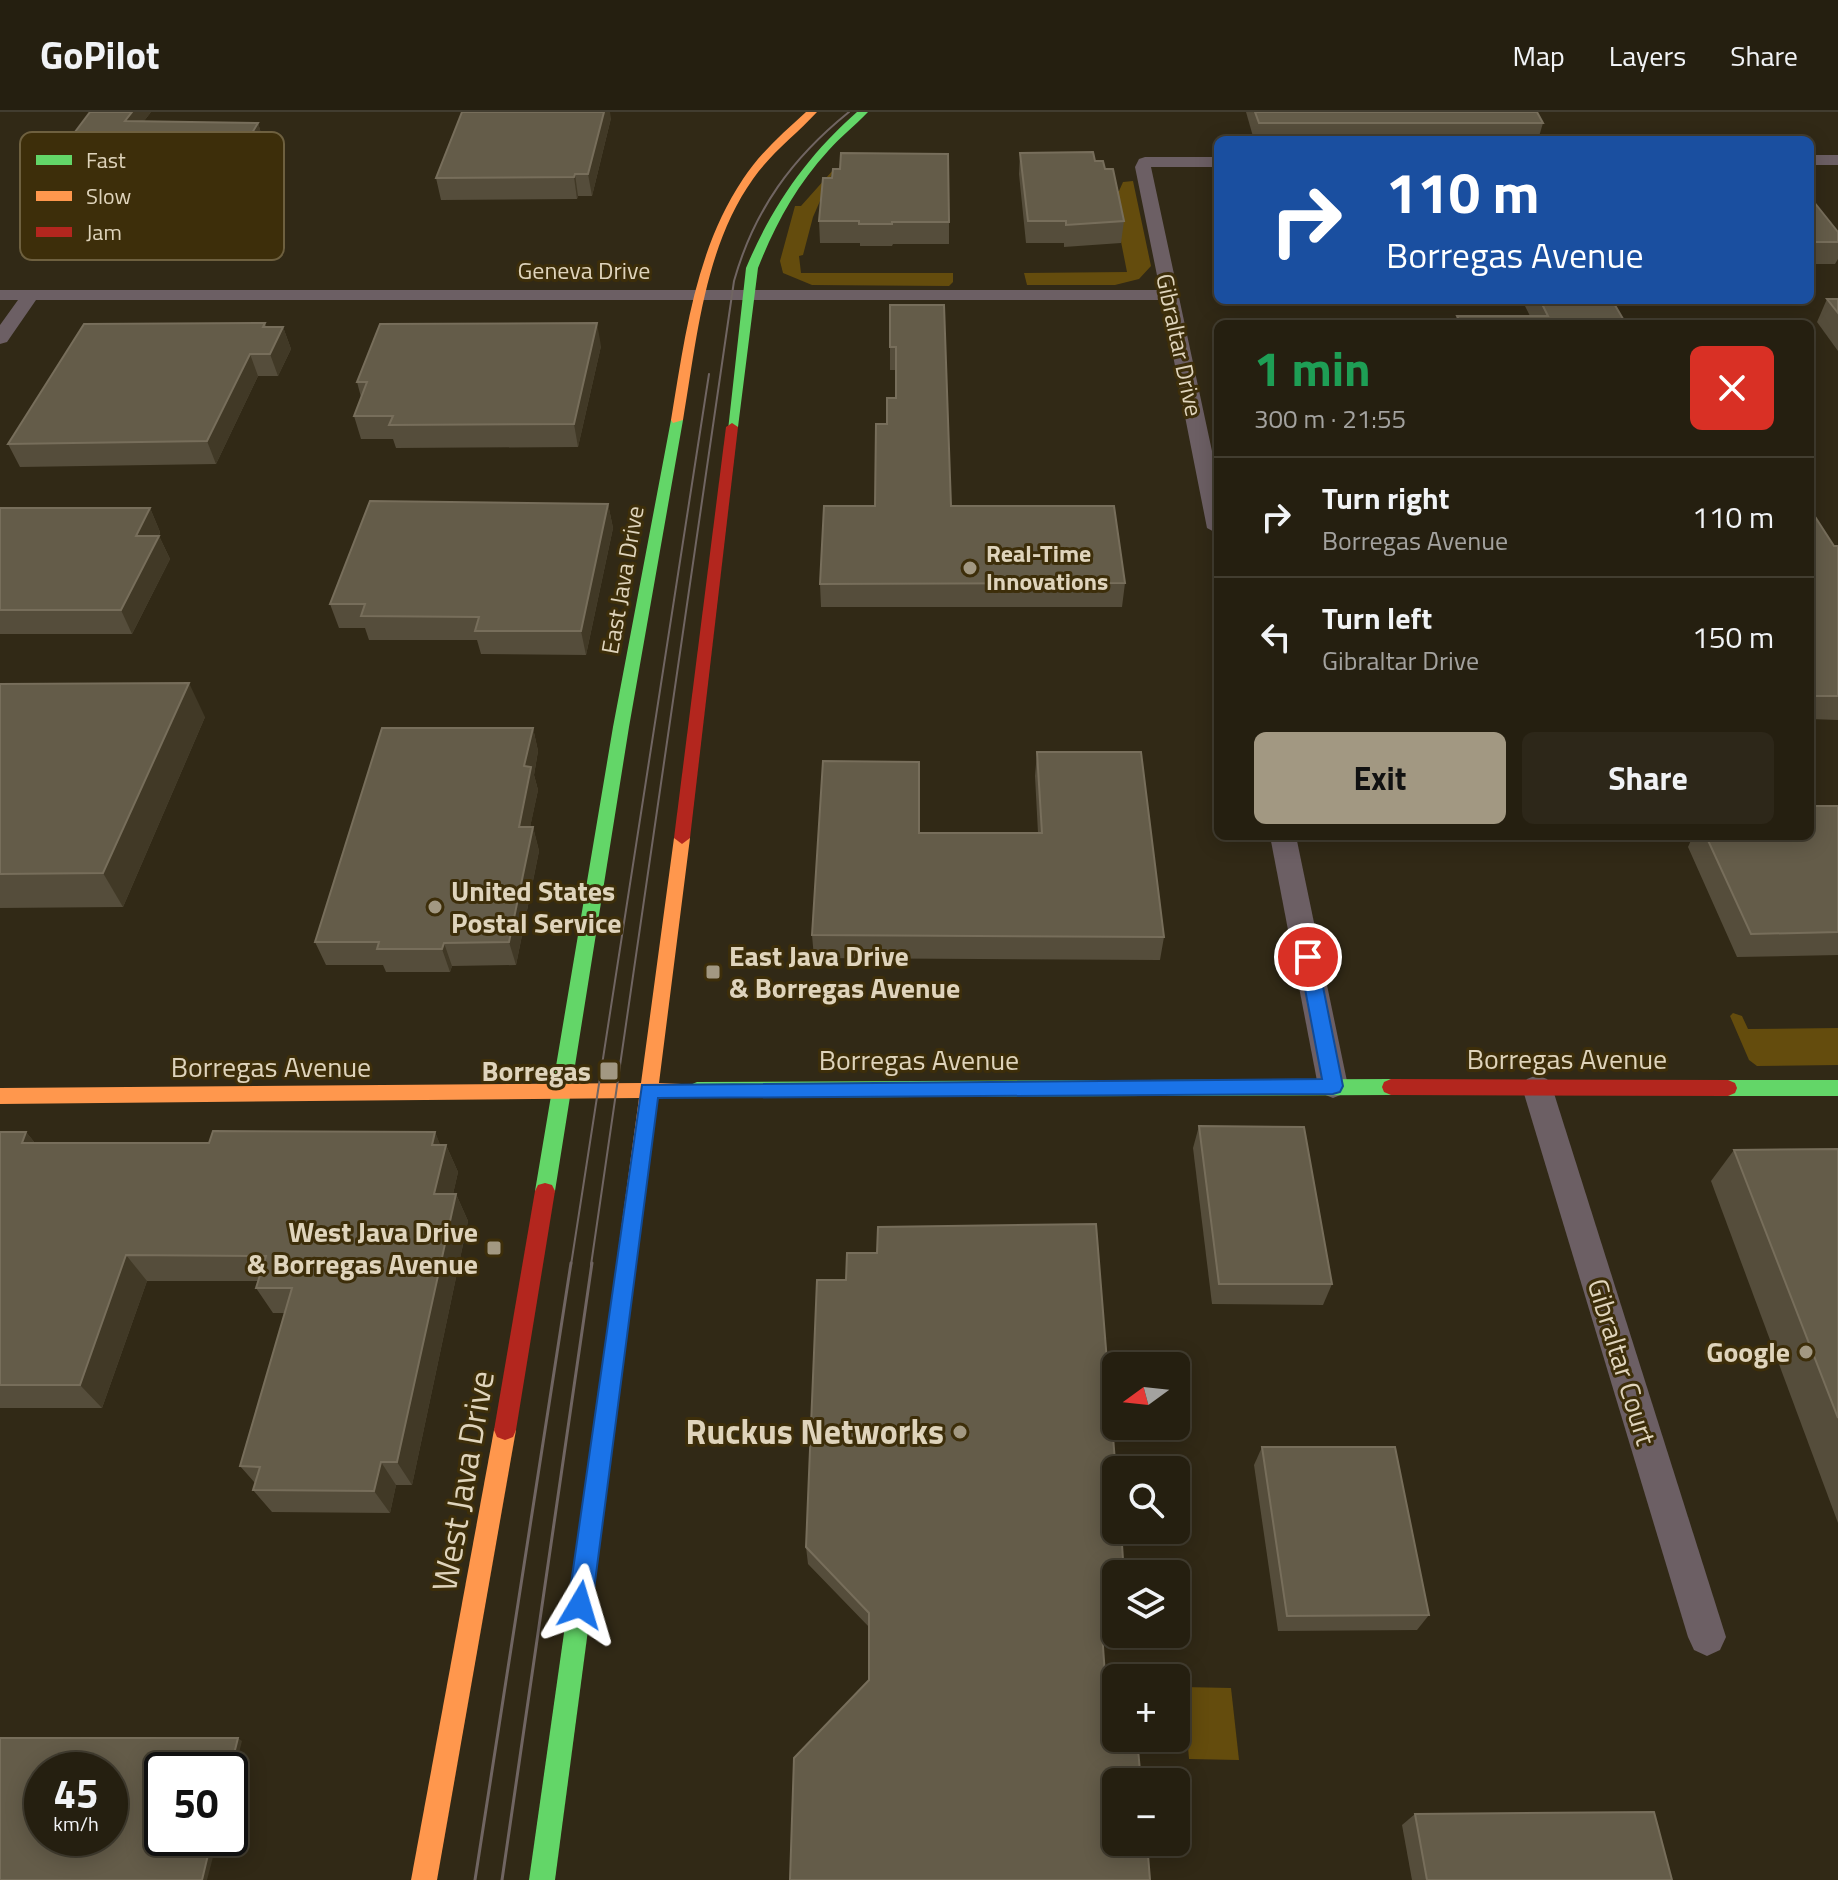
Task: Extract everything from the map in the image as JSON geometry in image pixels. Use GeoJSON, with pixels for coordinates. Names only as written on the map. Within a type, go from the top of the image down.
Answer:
{"type":"FeatureCollection","features":[{"type":"Feature","properties":{"kind":"main road","name":"East Java Drive"},"geometry":{"type":"LineString","coordinates":[[561,1093],[621,727],[699,295],[719,226],[740,189],[767,153],[812,112]]}},
{"type":"Feature","properties":{"kind":"main road"},"geometry":{"type":"LineString","coordinates":[[542,1880],[649,1090],[752,268],[779,201],[812,158],[863,112]]}},
{"type":"Feature","properties":{"kind":"main road","name":"Borregas Avenue"},"geometry":{"type":"LineString","coordinates":[[0,1096],[1333,1086],[1838,1088]]}},
{"type":"Feature","properties":{"kind":"main road","name":"West Java Drive"},"geometry":{"type":"LineString","coordinates":[[424,1880],[513,1385],[561,1093]]}},
{"type":"Feature","properties":{"kind":"street"},"geometry":{"type":"LineString","coordinates":[[1814,160],[1838,160]]}},
{"type":"Feature","properties":{"kind":"street","name":"Gibraltar Drive"},"geometry":{"type":"LineString","coordinates":[[1214,162],[1145,162],[1143,167],[1214,509]]}},
{"type":"Feature","properties":{"kind":"street","name":"Geneva Drive"},"geometry":{"type":"LineString","coordinates":[[0,295],[1169,295]]}},
{"type":"Feature","properties":{"kind":"street"},"geometry":{"type":"LineString","coordinates":[[0,338],[31,295]]}},
{"type":"Feature","properties":{"kind":"street"},"geometry":{"type":"LineString","coordinates":[[1284,840],[1333,1086]]}},
{"type":"Feature","properties":{"kind":"street","name":"Gibraltar Court"},"geometry":{"type":"LineString","coordinates":[[1537,1087],[1707,1637]]}},
{"type":"Feature","properties":{"kind":"shaded area"},"geometry":{"type":"Polygon","coordinates":[[[834,169],[813,217],[803,255],[799,256],[801,273],[953,273],[953,282],[949,286],[812,285],[783,273],[780,261],[795,206],[801,206],[834,169]]]}},
{"type":"Feature","properties":{"kind":"shaded area"},"geometry":{"type":"Polygon","coordinates":[[[1133,181],[1151,266],[1139,279],[1115,285],[1027,285],[1024,273],[1127,272],[1111,191],[1119,191],[1123,182],[1133,181]]]}},
{"type":"Feature","properties":{"kind":"shaded area"},"geometry":{"type":"Polygon","coordinates":[[[1733,1013],[1742,1016],[1748,1029],[1838,1028],[1838,1065],[1757,1066],[1749,1060],[1730,1016],[1733,1013]]]}},
{"type":"Feature","properties":{"kind":"shaded area"},"geometry":{"type":"Polygon","coordinates":[[[1190,1687],[1231,1688],[1239,1760],[1189,1759],[1190,1687]]]}},
{"type":"Feature","properties":{"kind":"building"},"geometry":{"type":"Polygon","coordinates":[[[90,112],[132,112],[125,121],[258,123],[253,132],[75,132],[90,112]]]}},
{"type":"Feature","properties":{"kind":"building"},"geometry":{"type":"Polygon","coordinates":[[[462,112],[604,112],[588,174],[575,174],[574,177],[436,178],[462,112]]]}},
{"type":"Feature","properties":{"kind":"building"},"geometry":{"type":"Polygon","coordinates":[[[1255,112],[1537,112],[1543,123],[1259,123],[1255,112]]]}},
{"type":"Feature","properties":{"kind":"building"},"geometry":{"type":"Polygon","coordinates":[[[1093,152],[1095,161],[1103,161],[1105,169],[1113,169],[1124,221],[1066,225],[1066,221],[1028,221],[1020,153],[1093,152]]]}},
{"type":"Feature","properties":{"kind":"building"},"geometry":{"type":"Polygon","coordinates":[[[841,153],[948,154],[949,222],[859,224],[859,221],[819,221],[823,178],[832,178],[833,169],[840,169],[841,153]]]}},
{"type":"Feature","properties":{"kind":"building"},"geometry":{"type":"Polygon","coordinates":[[[1814,202],[1838,232],[1838,242],[1814,242],[1814,202]]]}},
{"type":"Feature","properties":{"kind":"building"},"geometry":{"type":"Polygon","coordinates":[[[1827,299],[1838,299],[1838,313],[1827,299]]]}},
{"type":"Feature","properties":{"kind":"building"},"geometry":{"type":"Polygon","coordinates":[[[1542,304],[1614,304],[1624,320],[1459,320],[1457,316],[1548,316],[1542,304]]]}},
{"type":"Feature","properties":{"kind":"building"},"geometry":{"type":"Polygon","coordinates":[[[890,305],[944,305],[951,506],[1114,506],[1125,583],[820,584],[824,506],[875,506],[876,424],[887,424],[887,398],[896,398],[896,347],[890,347],[890,305]]]}},
{"type":"Feature","properties":{"kind":"building"},"geometry":{"type":"Polygon","coordinates":[[[265,323],[263,327],[283,327],[270,354],[250,354],[207,441],[8,444],[84,324],[265,323]]]}},
{"type":"Feature","properties":{"kind":"building"},"geometry":{"type":"Polygon","coordinates":[[[597,323],[574,424],[389,425],[393,416],[354,416],[367,382],[357,382],[380,324],[597,323]]]}},
{"type":"Feature","properties":{"kind":"building"},"geometry":{"type":"Polygon","coordinates":[[[370,501],[608,504],[581,631],[475,631],[479,617],[361,616],[365,604],[330,604],[370,501]]]}},
{"type":"Feature","properties":{"kind":"building"},"geometry":{"type":"Polygon","coordinates":[[[0,508],[150,508],[136,536],[159,536],[121,610],[0,610],[0,508]]]}},
{"type":"Feature","properties":{"kind":"building"},"geometry":{"type":"Polygon","coordinates":[[[1814,515],[1834,546],[1838,546],[1838,696],[1814,696],[1814,515]]]}},
{"type":"Feature","properties":{"kind":"building"},"geometry":{"type":"Polygon","coordinates":[[[189,683],[103,873],[0,874],[0,684],[189,683]]]}},
{"type":"Feature","properties":{"kind":"building","name":"United States Postal Service"},"geometry":{"type":"Polygon","coordinates":[[[382,728],[533,728],[524,766],[531,767],[519,827],[533,827],[509,942],[444,943],[442,949],[377,949],[379,942],[315,942],[382,728]]]}},
{"type":"Feature","properties":{"kind":"building"},"geometry":{"type":"Polygon","coordinates":[[[1037,752],[1141,752],[1164,937],[812,935],[823,761],[919,762],[919,833],[1042,833],[1037,752]]]}},
{"type":"Feature","properties":{"kind":"building"},"geometry":{"type":"Polygon","coordinates":[[[1814,806],[1838,806],[1838,932],[1751,934],[1708,840],[1814,840],[1814,806]]]}},
{"type":"Feature","properties":{"kind":"building"},"geometry":{"type":"Polygon","coordinates":[[[1199,1126],[1304,1127],[1332,1284],[1219,1284],[1199,1126]]]}},
{"type":"Feature","properties":{"kind":"building"},"geometry":{"type":"Polygon","coordinates":[[[213,1131],[435,1132],[432,1145],[446,1145],[434,1194],[456,1194],[397,1462],[381,1462],[374,1491],[253,1490],[260,1467],[240,1466],[292,1288],[256,1288],[266,1256],[126,1255],[80,1385],[0,1385],[0,1132],[26,1132],[22,1143],[209,1143],[213,1131]]]}},
{"type":"Feature","properties":{"kind":"building"},"geometry":{"type":"Polygon","coordinates":[[[1838,1149],[1838,1418],[1734,1150],[1838,1149]]]}},
{"type":"Feature","properties":{"kind":"building","name":"Ruckus Networks"},"geometry":{"type":"Polygon","coordinates":[[[1096,1224],[1106,1352],[1102,1352],[1102,1440],[1113,1440],[1115,1456],[1102,1456],[1102,1544],[1122,1544],[1123,1560],[1102,1560],[1102,1752],[1138,1752],[1140,1768],[1102,1768],[1102,1856],[1148,1856],[1150,1880],[790,1880],[794,1758],[869,1680],[869,1613],[806,1547],[817,1280],[846,1280],[847,1253],[877,1253],[878,1227],[1096,1224]]]}},
{"type":"Feature","properties":{"kind":"building"},"geometry":{"type":"Polygon","coordinates":[[[1262,1447],[1395,1447],[1429,1615],[1287,1616],[1262,1447]]]}},
{"type":"Feature","properties":{"kind":"building"},"geometry":{"type":"Polygon","coordinates":[[[0,1738],[238,1738],[234,1752],[144,1752],[144,1856],[208,1856],[202,1880],[0,1880],[0,1738]]]}},
{"type":"Feature","properties":{"kind":"building"},"geometry":{"type":"Polygon","coordinates":[[[1654,1812],[1672,1880],[1427,1880],[1415,1814],[1654,1812]]]}},
{"type":"Feature","properties":{"kind":"tram line"},"geometry":{"type":"LineString","coordinates":[[591,1265],[734,281],[752,231],[778,187],[810,148],[849,112]]}},
{"type":"Feature","properties":{"kind":"tram line"},"geometry":{"type":"LineString","coordinates":[[571,1265],[709,374]]}},
{"type":"Feature","properties":{"kind":"tram line"},"geometry":{"type":"LineString","coordinates":[[475,1880],[571,1263]]}},
{"type":"Feature","properties":{"kind":"tram line"},"geometry":{"type":"LineString","coordinates":[[502,1880],[592,1263]]}},
{"type":"Feature","properties":{"kind":"traffic: fast"},"geometry":{"type":"LineString","coordinates":[[732,427],[752,268],[761,244],[797,182],[827,146],[863,112]]}},
{"type":"Feature","properties":{"kind":"traffic: fast"},"geometry":{"type":"LineString","coordinates":[[545,1191],[621,727],[677,420]]}},
{"type":"Feature","properties":{"kind":"traffic: fast"},"geometry":{"type":"LineString","coordinates":[[697,1090],[1391,1087]]}},
{"type":"Feature","properties":{"kind":"traffic: fast"},"geometry":{"type":"LineString","coordinates":[[1728,1088],[1838,1088]]}},
{"type":"Feature","properties":{"kind":"traffic: fast"},"geometry":{"type":"LineString","coordinates":[[542,1880],[627,1259]]}},
{"type":"Feature","properties":{"kind":"traffic: slow"},"geometry":{"type":"LineString","coordinates":[[677,420],[701,290],[727,214],[748,178],[776,145],[812,112]]}},
{"type":"Feature","properties":{"kind":"traffic: slow"},"geometry":{"type":"LineString","coordinates":[[627,1259],[682,838]]}},
{"type":"Feature","properties":{"kind":"traffic: slow"},"geometry":{"type":"LineString","coordinates":[[0,1096],[697,1090]]}},
{"type":"Feature","properties":{"kind":"traffic: slow"},"geometry":{"type":"LineString","coordinates":[[424,1880],[505,1430]]}},
{"type":"Feature","properties":{"kind":"traffic: jam"},"geometry":{"type":"LineString","coordinates":[[682,838],[732,427]]}},
{"type":"Feature","properties":{"kind":"traffic: jam"},"geometry":{"type":"LineString","coordinates":[[1391,1087],[1728,1088]]}},
{"type":"Feature","properties":{"kind":"traffic: jam"},"geometry":{"type":"LineString","coordinates":[[505,1430],[545,1191]]}},
{"type":"Feature","properties":{"kind":"place","name":"Real-Time Innovations"},"geometry":{"type":"Point","coordinates":[970,568]}},
{"type":"Feature","properties":{"kind":"place","name":"United States Postal Service"},"geometry":{"type":"Point","coordinates":[435,907]}},
{"type":"Feature","properties":{"kind":"place","name":"East Java Drive & Borregas Avenue"},"geometry":{"type":"Point","coordinates":[713,972]}},
{"type":"Feature","properties":{"kind":"place","name":"Borregas"},"geometry":{"type":"Point","coordinates":[609,1071]}},
{"type":"Feature","properties":{"kind":"place","name":"West Java Drive & Borregas Avenue"},"geometry":{"type":"Point","coordinates":[494,1248]}},
{"type":"Feature","properties":{"kind":"place","name":"Google"},"geometry":{"type":"Point","coordinates":[1806,1352]}},
{"type":"Feature","properties":{"kind":"place","name":"Ruckus Networks"},"geometry":{"type":"Point","coordinates":[960,1432]}},
{"type":"Feature","properties":{"kind":"route"},"geometry":{"type":"LineString","coordinates":[[580,1605],[649,1090],[1333,1086],[1308,957]]}}]}
